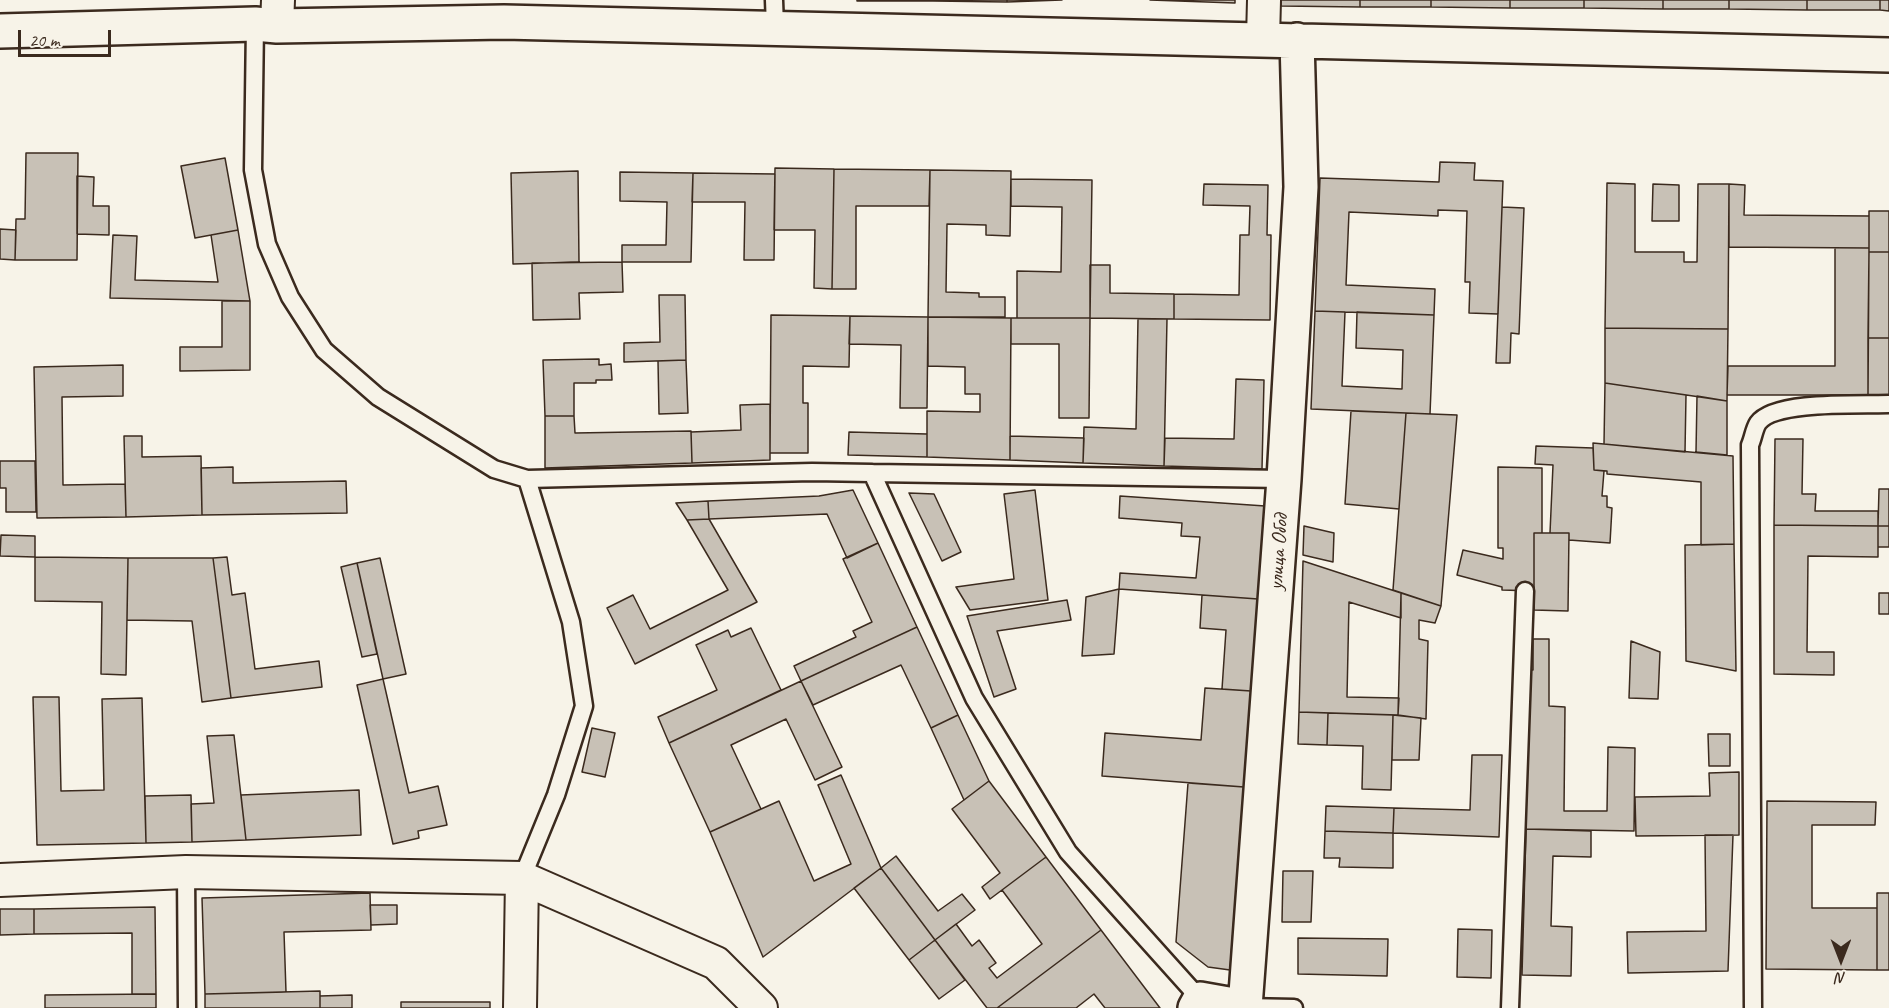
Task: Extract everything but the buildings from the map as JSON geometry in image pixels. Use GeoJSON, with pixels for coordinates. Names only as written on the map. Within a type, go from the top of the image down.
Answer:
{"type":"FeatureCollection","features":[{"type":"Feature","properties":{"kind":"street"},"geometry":{"type":"LineString","coordinates":[[1263,39],[1264,0]]}},
{"type":"Feature","properties":{"kind":"street"},"geometry":{"type":"LineString","coordinates":[[0,31],[270,17],[504,11],[774,14],[1263,39],[1889,55]]}},
{"type":"Feature","properties":{"kind":"street","name":"улица Обод"},"geometry":{"type":"LineString","coordinates":[[1245,1006],[1284,479],[1301,187],[1297,40]]}},
{"type":"Feature","properties":{"kind":"street"},"geometry":{"type":"LineString","coordinates":[[0,880],[186,872],[522,878],[716,963],[761,1008]]}},
{"type":"Feature","properties":{"kind":"street"},"geometry":{"type":"LineString","coordinates":[[520,1008],[522,878]]}},
{"type":"Feature","properties":{"kind":"street"},"geometry":{"type":"LineString","coordinates":[[1197,1003],[1245,1006]]}},
{"type":"Feature","properties":{"kind":"lane"},"geometry":{"type":"LineString","coordinates":[[270,17],[253,170],[267,244],[290,297],[324,350],[378,398],[494,469],[527,478],[800,472],[1284,479]]}},
{"type":"Feature","properties":{"kind":"lane"},"geometry":{"type":"LineString","coordinates":[[1753,1008],[1750,446],[1759,422],[1778,410],[1816,405],[1889,404]]}},
{"type":"Feature","properties":{"kind":"lane"},"geometry":{"type":"LineString","coordinates":[[872,473],[974,698],[1068,852],[1197,1003]]}},
{"type":"Feature","properties":{"kind":"lane"},"geometry":{"type":"LineString","coordinates":[[522,878],[556,795],[584,706],[571,622],[527,478]]}},
{"type":"Feature","properties":{"kind":"lane"},"geometry":{"type":"LineString","coordinates":[[1510,1008],[1525,591]]}},
{"type":"Feature","properties":{"kind":"lane"},"geometry":{"type":"LineString","coordinates":[[186,872],[187,1008]]}},
{"type":"Feature","properties":{"kind":"lane"},"geometry":{"type":"LineString","coordinates":[[1245,1006],[1294,1008]]}}]}
